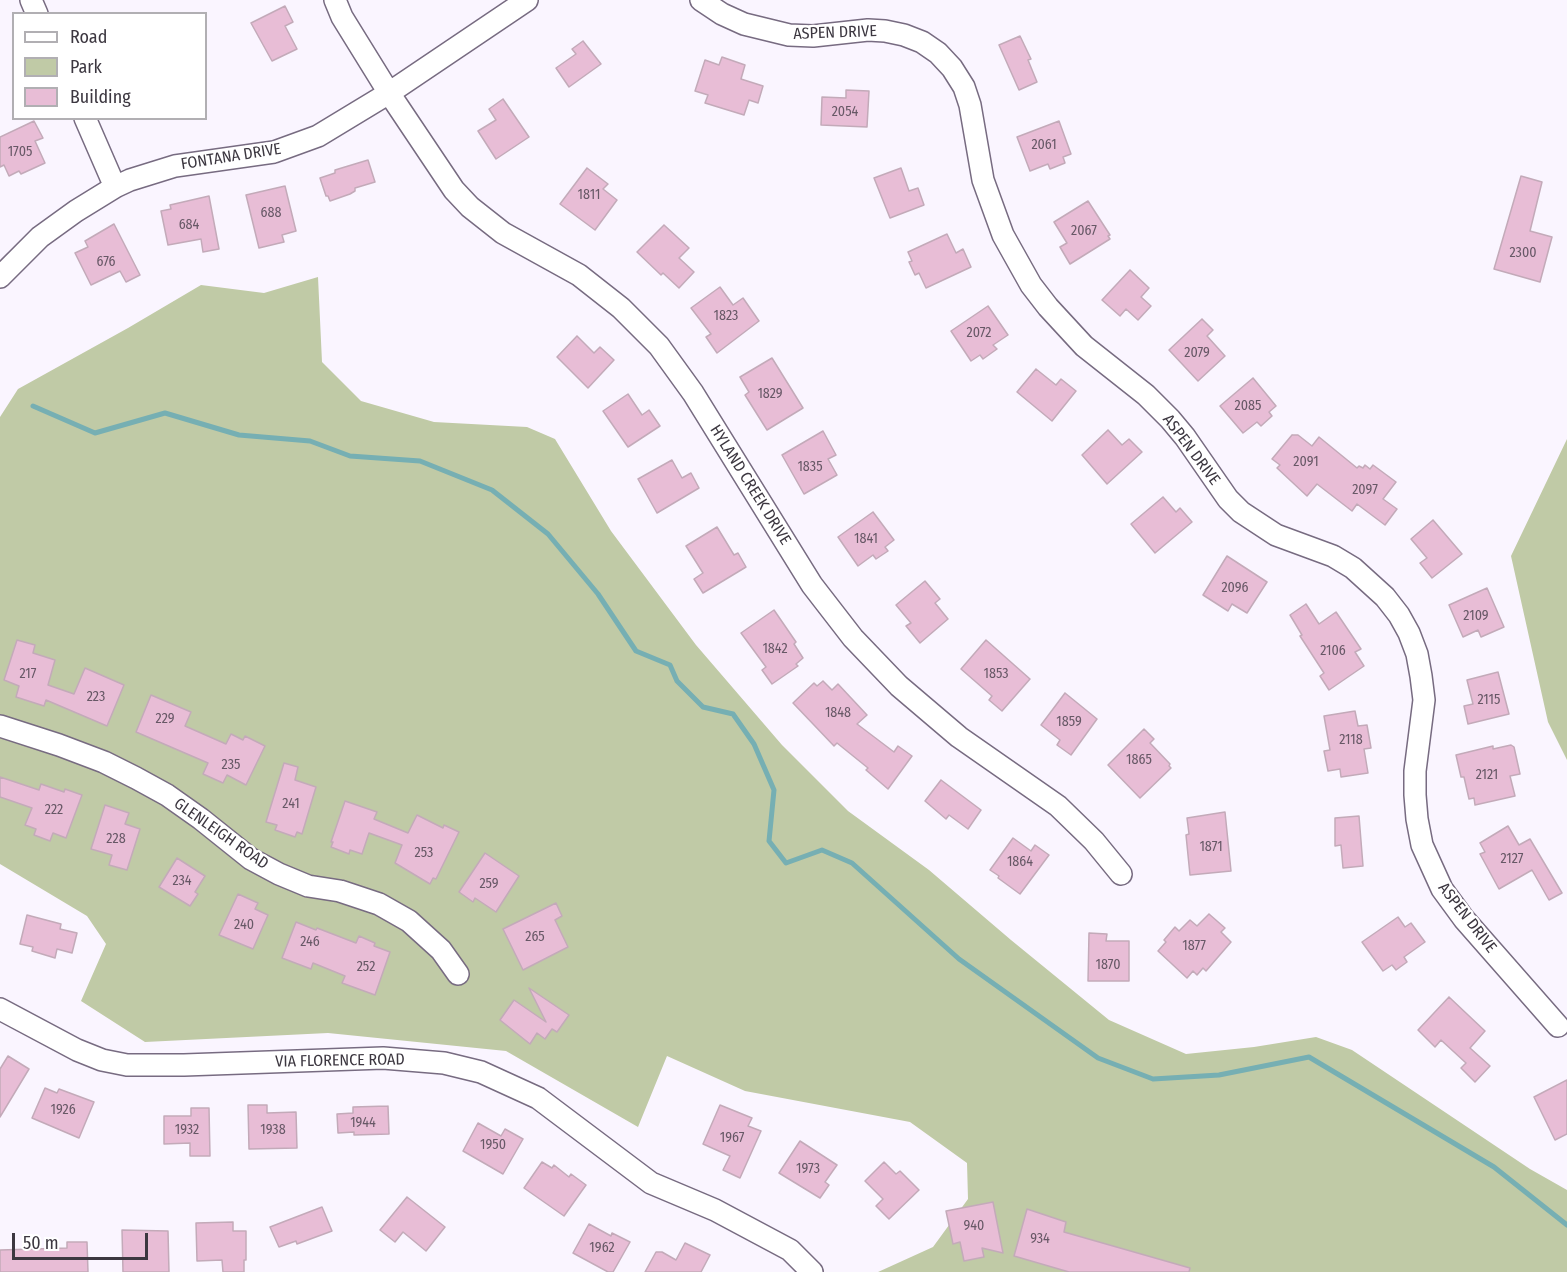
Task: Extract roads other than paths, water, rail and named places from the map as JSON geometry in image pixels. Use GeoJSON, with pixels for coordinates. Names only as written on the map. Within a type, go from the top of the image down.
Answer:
{"type":"FeatureCollection","features":[{"type":"Feature","properties":{"kind":"street","name":"HYLAND CREEK DRIVE"},"geometry":{"type":"LineString","coordinates":[[334,0],[389,93],[454,190],[470,207],[503,233],[579,275],[621,308],[659,346],[693,393],[812,585],[831,611],[878,665],[959,737],[1058,806],[1094,842],[1121,874]]}},
{"type":"Feature","properties":{"kind":"street","name":"FONTANA DRIVE"},"geometry":{"type":"LineString","coordinates":[[0,277],[40,237],[115,187],[175,166],[248,156],[297,144],[334,127],[389,93],[527,0]]}},
{"type":"Feature","properties":{"kind":"street","name":"ASPEN DRIVE"},"geometry":{"type":"LineString","coordinates":[[701,0],[722,14],[744,24],[789,35],[813,36],[868,30],[904,35],[922,42],[938,53],[952,68],[964,87],[970,105],[983,180],[1003,235],[1031,285],[1048,307],[1084,346],[1146,395],[1170,419],[1223,493],[1241,512],[1276,535],[1333,556],[1353,568],[1378,589],[1399,615],[1413,643],[1422,676],[1423,712],[1415,771],[1416,819],[1422,845],[1442,889],[1464,919],[1558,1026]]}},
{"type":"Feature","properties":{"kind":"street"},"geometry":{"type":"LineString","coordinates":[[86,120],[115,187]]}},
{"type":"Feature","properties":{"kind":"street","name":"GLENLEIGH ROAD"},"geometry":{"type":"LineString","coordinates":[[0,726],[104,762],[136,778],[167,795],[251,859],[279,874],[308,886],[340,891],[379,904],[409,921],[441,950],[458,974]]}},
{"type":"Feature","properties":{"kind":"street","name":"VIA FLORENCE ROAD"},"geometry":{"type":"LineString","coordinates":[[0,1009],[77,1050],[102,1060],[127,1065],[383,1058],[444,1063],[481,1072],[538,1098],[651,1183],[715,1210],[790,1250],[812,1272]]}},
{"type":"Feature","properties":{"kind":"waterway"},"geometry":{"type":"LineString","coordinates":[[33,406],[95,433],[165,413],[239,435],[310,441],[350,456],[420,461],[492,490],[548,534],[598,594],[636,651],[670,665],[677,681],[703,707],[733,714],[754,744],[774,790],[769,841],[786,863],[822,850],[852,863],[959,959],[1098,1058],[1153,1079],[1219,1075],[1309,1057],[1494,1167],[1567,1225]]}}]}
